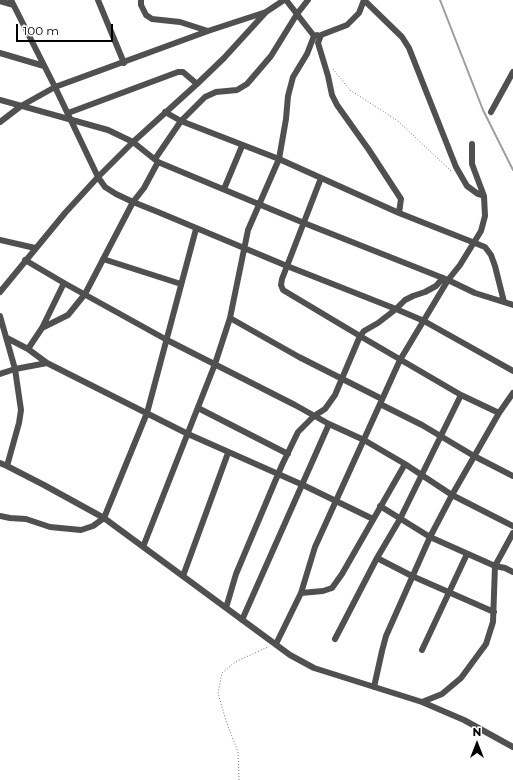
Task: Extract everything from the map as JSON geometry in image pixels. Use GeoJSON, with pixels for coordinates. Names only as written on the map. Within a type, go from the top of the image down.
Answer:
{"type":"FeatureCollection","features":[{"type":"Feature","properties":{"kind":"street"},"geometry":{"type":"LineString","coordinates":[[98,0],[124,62]]}},
{"type":"Feature","properties":{"kind":"street"},"geometry":{"type":"LineString","coordinates":[[141,0],[141,5],[146,15],[152,20],[180,22],[208,31]]}},
{"type":"Feature","properties":{"kind":"street"},"geometry":{"type":"LineString","coordinates":[[0,122],[21,106],[55,87],[208,31],[266,12],[285,0],[318,35],[318,43],[332,95],[337,105],[401,199],[399,213]]}},
{"type":"Feature","properties":{"kind":"street"},"geometry":{"type":"LineString","coordinates":[[42,328],[68,315],[84,294],[133,202],[144,188],[156,160],[181,121],[210,94],[237,90],[247,84],[271,56],[297,14],[308,0]]}},
{"type":"Feature","properties":{"kind":"street"},"geometry":{"type":"LineString","coordinates":[[143,547],[215,364],[230,318],[248,230],[279,160],[286,119],[288,96],[293,77],[318,35],[346,25],[359,13],[364,0],[402,37],[409,48],[456,167],[467,186],[478,194],[484,196]]}},
{"type":"Feature","properties":{"kind":"street"},"geometry":{"type":"LineString","coordinates":[[0,1],[12,2],[68,113],[98,177],[105,186],[116,194],[196,229],[424,321],[513,371]]}},
{"type":"Feature","properties":{"kind":"street"},"geometry":{"type":"LineString","coordinates":[[0,292],[35,248],[98,177],[133,142],[224,58],[266,12]]}},
{"type":"Feature","properties":{"kind":"street"},"geometry":{"type":"LineString","coordinates":[[0,53],[44,66]]}},
{"type":"Feature","properties":{"kind":"street"},"geometry":{"type":"LineString","coordinates":[[68,113],[178,72],[183,72],[197,84]]}},
{"type":"Feature","properties":{"kind":"street"},"geometry":{"type":"LineString","coordinates":[[491,112],[513,72]]}},
{"type":"Feature","properties":{"kind":"street"},"geometry":{"type":"LineString","coordinates":[[0,100],[108,130],[133,142],[156,160],[304,223],[445,279],[475,293],[513,305]]}},
{"type":"Feature","properties":{"kind":"street"},"geometry":{"type":"LineString","coordinates":[[165,112],[181,121],[279,160],[399,213],[484,247],[491,255],[504,302]]}},
{"type":"Feature","properties":{"kind":"street"},"geometry":{"type":"LineString","coordinates":[[226,608],[236,574],[298,432],[314,416],[325,409],[335,395],[360,336],[364,330],[378,323],[405,300],[425,292],[445,279],[460,265],[481,231],[485,216],[484,196],[472,164],[472,144]]}},
{"type":"Feature","properties":{"kind":"street"},"geometry":{"type":"LineString","coordinates":[[224,189],[242,146]]}},
{"type":"Feature","properties":{"kind":"street"},"geometry":{"type":"LineString","coordinates":[[321,178],[287,266],[281,285],[283,290],[461,395],[499,412]]}},
{"type":"Feature","properties":{"kind":"street"},"geometry":{"type":"LineString","coordinates":[[0,516],[26,519],[50,526],[81,530],[88,529],[104,518],[147,413],[196,229]]}},
{"type":"Feature","properties":{"kind":"street"},"geometry":{"type":"LineString","coordinates":[[0,240],[35,248]]}},
{"type":"Feature","properties":{"kind":"street"},"geometry":{"type":"LineString","coordinates":[[103,259],[181,284]]}},
{"type":"Feature","properties":{"kind":"street"},"geometry":{"type":"LineString","coordinates":[[25,260],[64,284],[167,340],[296,405],[314,416],[364,440],[405,464],[452,495],[513,526]]}},
{"type":"Feature","properties":{"kind":"street"},"geometry":{"type":"LineString","coordinates":[[276,644],[301,592],[315,547],[381,401],[400,360],[424,321],[445,279]]}},
{"type":"Feature","properties":{"kind":"street"},"geometry":{"type":"LineString","coordinates":[[28,349],[42,328],[64,284]]}},
{"type":"Feature","properties":{"kind":"street"},"geometry":{"type":"LineString","coordinates":[[0,316],[15,369],[21,410],[19,423],[7,466]]}},
{"type":"Feature","properties":{"kind":"street"},"geometry":{"type":"LineString","coordinates":[[230,318],[381,401],[474,456],[513,476]]}},
{"type":"Feature","properties":{"kind":"street"},"geometry":{"type":"LineString","coordinates":[[7,338],[28,349],[48,363],[188,434],[303,485],[373,519]]}},
{"type":"Feature","properties":{"kind":"street"},"geometry":{"type":"LineString","coordinates":[[0,374],[15,369],[48,363]]}},
{"type":"Feature","properties":{"kind":"street"},"geometry":{"type":"LineString","coordinates":[[374,687],[386,636],[430,537],[499,412],[513,393]]}},
{"type":"Feature","properties":{"kind":"street"},"geometry":{"type":"LineString","coordinates":[[335,639],[377,558],[400,519],[461,395]]}},
{"type":"Feature","properties":{"kind":"street"},"geometry":{"type":"LineString","coordinates":[[198,408],[288,454]]}},
{"type":"Feature","properties":{"kind":"street"},"geometry":{"type":"LineString","coordinates":[[242,620],[330,424]]}},
{"type":"Feature","properties":{"kind":"street"},"geometry":{"type":"LineString","coordinates":[[183,576],[228,453]]}},
{"type":"Feature","properties":{"kind":"street"},"geometry":{"type":"LineString","coordinates":[[0,463],[104,518],[290,655],[314,668],[422,702],[464,720],[513,747]]}},
{"type":"Feature","properties":{"kind":"street"},"geometry":{"type":"LineString","coordinates":[[301,592],[323,591],[332,588],[342,574],[405,464]]}},
{"type":"Feature","properties":{"kind":"street"},"geometry":{"type":"LineString","coordinates":[[380,506],[430,537],[495,566],[505,568],[513,572]]}},
{"type":"Feature","properties":{"kind":"street"},"geometry":{"type":"LineString","coordinates":[[422,702],[442,694],[461,678],[486,644],[493,622],[495,566],[513,533]]}},
{"type":"Feature","properties":{"kind":"street"},"geometry":{"type":"LineString","coordinates":[[422,650],[467,554]]}},
{"type":"Feature","properties":{"kind":"street"},"geometry":{"type":"LineString","coordinates":[[377,558],[412,576],[494,612]]}},
{"type":"Feature","properties":{"kind":"path"},"geometry":{"type":"LineString","coordinates":[[331,67],[350,90],[398,121],[451,171]]}},
{"type":"Feature","properties":{"kind":"path"},"geometry":{"type":"LineString","coordinates":[[239,780],[238,752],[226,722],[218,693],[222,673],[235,662],[276,644]]}},
{"type":"Feature","properties":{"kind":"waterway"},"geometry":{"type":"LineString","coordinates":[[440,0],[483,110],[513,170]]}}]}
